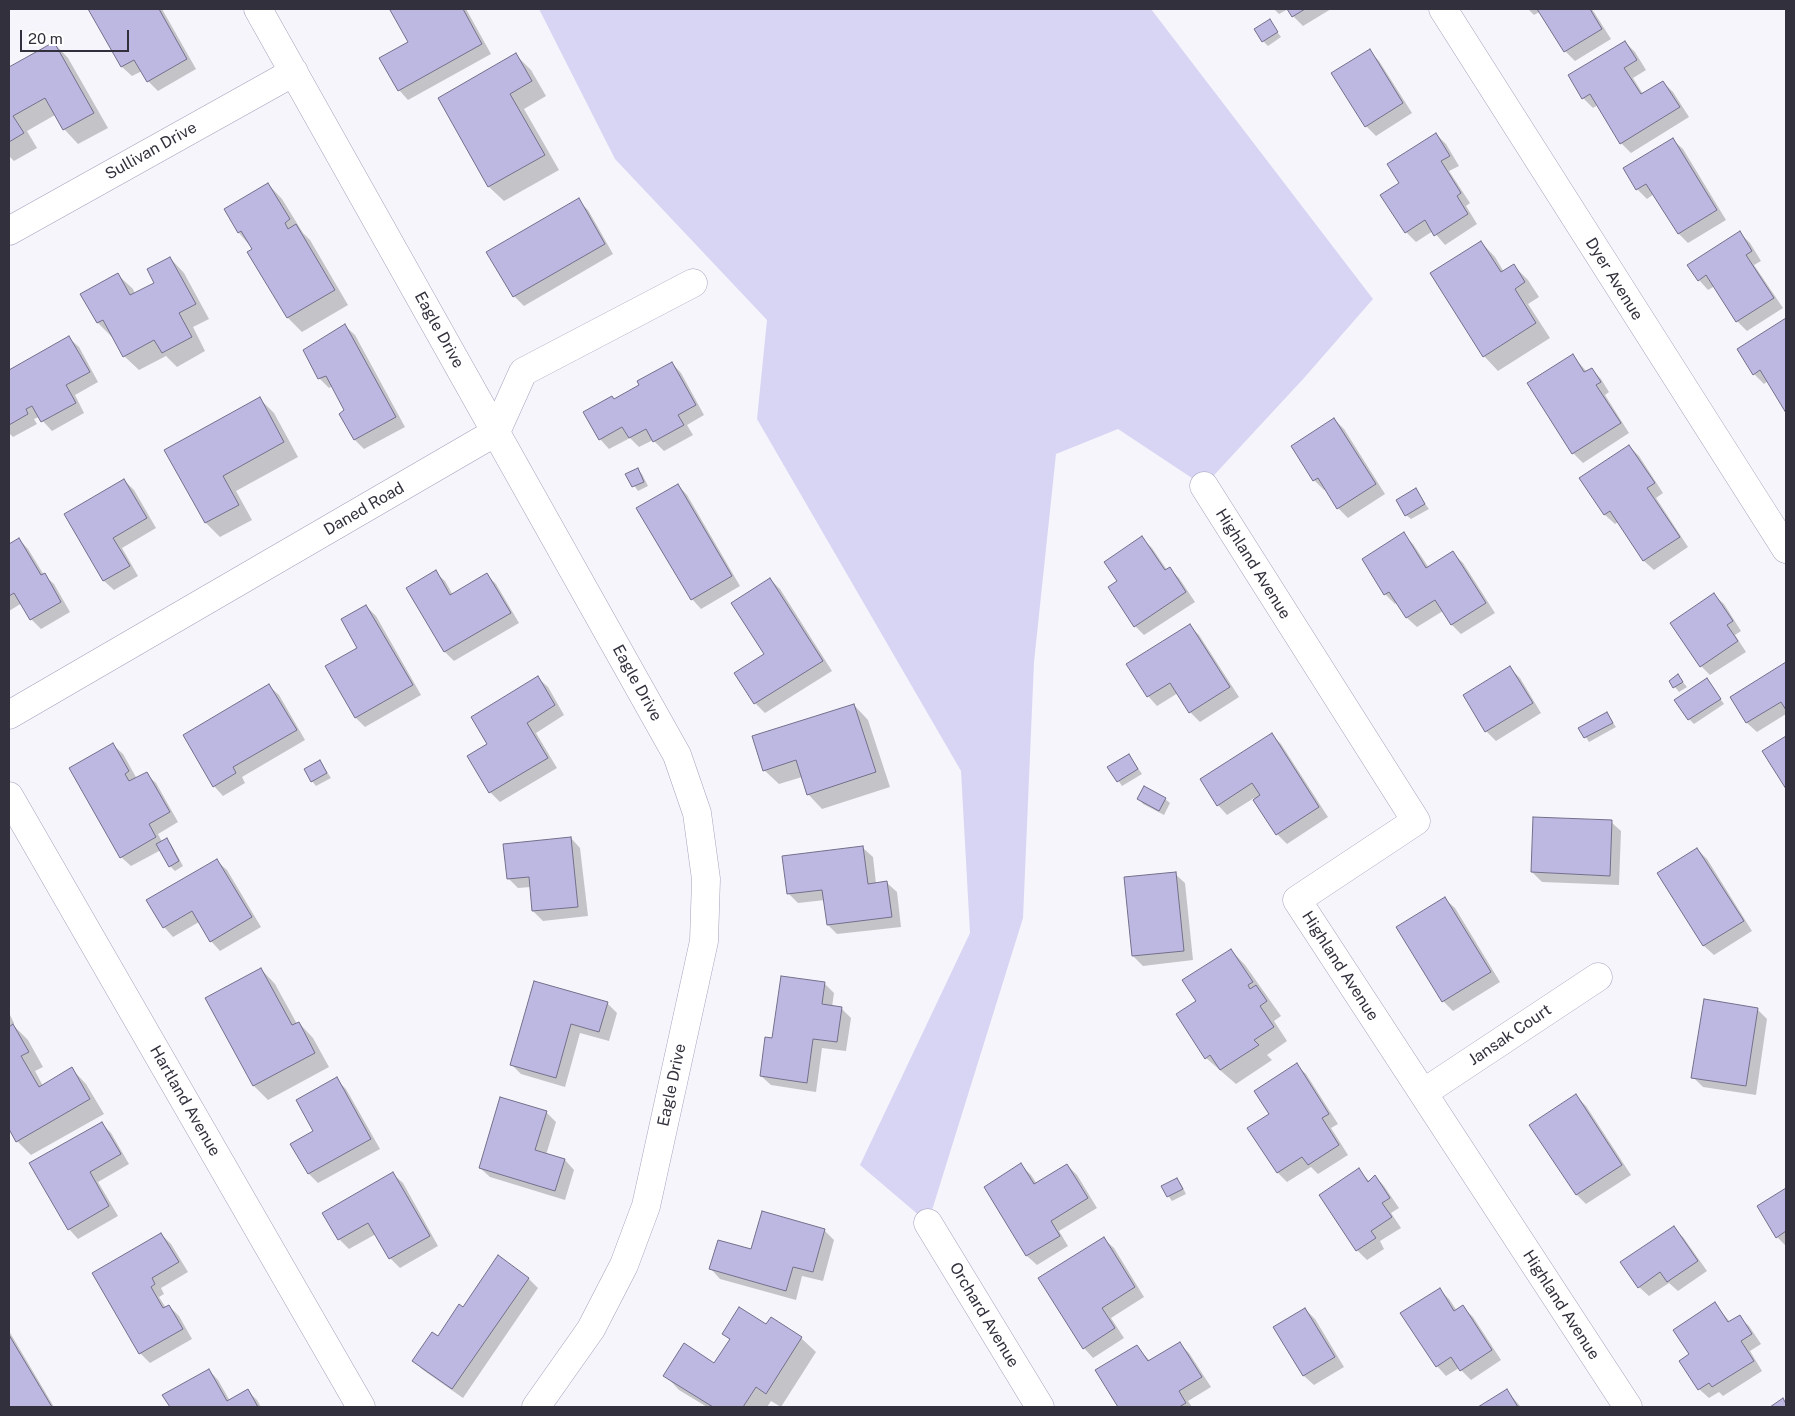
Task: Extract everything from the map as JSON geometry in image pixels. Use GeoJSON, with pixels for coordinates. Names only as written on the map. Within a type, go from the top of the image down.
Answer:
{"type":"FeatureCollection","features":[{"type":"Feature","properties":{"kind":"street","name":"Eagle Drive"},"geometry":{"type":"LineString","coordinates":[[258,9],[677,755],[697,813],[706,879],[704,941],[646,1206],[624,1265],[591,1329],[536,1407]]}},
{"type":"Feature","properties":{"kind":"street","name":"Dyer Avenue"},"geometry":{"type":"LineString","coordinates":[[1443,9],[1786,550]]}},
{"type":"Feature","properties":{"kind":"street","name":"Sullivan Drive"},"geometry":{"type":"LineString","coordinates":[[9,230],[294,72]]}},
{"type":"Feature","properties":{"kind":"street"},"geometry":{"type":"LineString","coordinates":[[496,432],[523,372],[693,283]]}},
{"type":"Feature","properties":{"kind":"street","name":"Daned Road"},"geometry":{"type":"LineString","coordinates":[[9,715],[496,432]]}},
{"type":"Feature","properties":{"kind":"street","name":"Highland Avenue"},"geometry":{"type":"LineString","coordinates":[[1204,486],[1416,821],[1297,900],[1628,1407]]}},
{"type":"Feature","properties":{"kind":"street","name":"Hartland Avenue"},"geometry":{"type":"LineString","coordinates":[[9,796],[362,1407]]}},
{"type":"Feature","properties":{"kind":"street","name":"Jansak Court"},"geometry":{"type":"LineString","coordinates":[[1423,1093],[1598,977]]}},
{"type":"Feature","properties":{"kind":"street","name":"Orchard Avenue"},"geometry":{"type":"LineString","coordinates":[[928,1223],[1040,1407]]}},
{"type":"Feature","properties":{"kind":"shaded area"},"geometry":{"type":"Polygon","coordinates":[[[539,9],[1151,9],[1373,299],[1304,378],[1204,486],[1118,429],[1056,454],[1034,662],[1023,918],[928,1223],[860,1165],[970,933],[961,771],[757,419],[767,320],[615,159],[539,9]]]}},
{"type":"Feature","properties":{"kind":"building"},"geometry":{"type":"Polygon","coordinates":[[[88,9],[159,9],[187,59],[147,82],[134,60],[121,67],[88,9]]]}},
{"type":"Feature","properties":{"kind":"building"},"geometry":{"type":"Polygon","coordinates":[[[463,9],[482,44],[398,91],[379,58],[408,42],[390,10],[463,9]]]}},
{"type":"Feature","properties":{"kind":"building"},"geometry":{"type":"Polygon","coordinates":[[[1287,9],[1305,9],[1292,17],[1287,9]]]}},
{"type":"Feature","properties":{"kind":"building"},"geometry":{"type":"Polygon","coordinates":[[[1537,9],[1590,9],[1602,29],[1564,52],[1537,9]]]}},
{"type":"Feature","properties":{"kind":"building"},"geometry":{"type":"Polygon","coordinates":[[[1270,19],[1278,32],[1262,42],[1254,29],[1270,19]]]}},
{"type":"Feature","properties":{"kind":"building"},"geometry":{"type":"Polygon","coordinates":[[[1625,41],[1637,60],[1624,68],[1641,94],[1663,81],[1680,107],[1620,144],[1590,94],[1582,99],[1568,75],[1625,41]]]}},
{"type":"Feature","properties":{"kind":"building"},"geometry":{"type":"Polygon","coordinates":[[[54,42],[94,113],[63,130],[45,98],[13,116],[24,133],[9,142],[9,67],[54,42]]]}},
{"type":"Feature","properties":{"kind":"building"},"geometry":{"type":"Polygon","coordinates":[[[1370,49],[1403,103],[1365,127],[1331,73],[1370,49]]]}},
{"type":"Feature","properties":{"kind":"building"},"geometry":{"type":"Polygon","coordinates":[[[516,53],[532,81],[510,94],[545,155],[488,187],[438,98],[516,53]]]}},
{"type":"Feature","properties":{"kind":"building"},"geometry":{"type":"Polygon","coordinates":[[[1436,133],[1450,156],[1441,161],[1461,193],[1457,196],[1468,214],[1434,236],[1425,220],[1405,233],[1380,195],[1399,183],[1387,164],[1436,133]]]}},
{"type":"Feature","properties":{"kind":"building"},"geometry":{"type":"Polygon","coordinates":[[[1673,138],[1717,210],[1678,234],[1646,184],[1636,190],[1623,168],[1673,138]]]}},
{"type":"Feature","properties":{"kind":"building"},"geometry":{"type":"Polygon","coordinates":[[[268,183],[290,219],[285,223],[288,229],[296,224],[335,290],[287,318],[247,252],[252,249],[241,231],[238,233],[224,209],[268,183]]]}},
{"type":"Feature","properties":{"kind":"building"},"geometry":{"type":"Polygon","coordinates":[[[579,198],[605,244],[513,297],[486,252],[579,198]]]}},
{"type":"Feature","properties":{"kind":"building"},"geometry":{"type":"Polygon","coordinates":[[[1740,231],[1752,251],[1746,255],[1774,298],[1736,322],[1706,275],[1698,281],[1687,265],[1740,231]]]}},
{"type":"Feature","properties":{"kind":"building"},"geometry":{"type":"Polygon","coordinates":[[[1481,241],[1501,272],[1514,264],[1525,282],[1515,289],[1536,323],[1483,357],[1430,273],[1481,241]]]}},
{"type":"Feature","properties":{"kind":"building"},"geometry":{"type":"Polygon","coordinates":[[[170,257],[196,304],[179,313],[192,337],[162,353],[154,340],[123,357],[103,320],[97,323],[80,294],[118,273],[130,295],[154,283],[147,269],[170,257]]]}},
{"type":"Feature","properties":{"kind":"building"},"geometry":{"type":"Polygon","coordinates":[[[1786,318],[1786,413],[1760,370],[1753,375],[1737,349],[1786,318]]]}},
{"type":"Feature","properties":{"kind":"building"},"geometry":{"type":"Polygon","coordinates":[[[345,324],[396,417],[354,440],[339,414],[344,410],[326,376],[318,379],[303,350],[345,324]]]}},
{"type":"Feature","properties":{"kind":"building"},"geometry":{"type":"Polygon","coordinates":[[[69,336],[90,372],[66,385],[76,403],[41,422],[32,406],[26,409],[28,414],[9,425],[9,370],[69,336]]]}},
{"type":"Feature","properties":{"kind":"building"},"geometry":{"type":"Polygon","coordinates":[[[1573,354],[1584,372],[1592,368],[1601,382],[1596,385],[1621,423],[1572,454],[1527,383],[1573,354]]]}},
{"type":"Feature","properties":{"kind":"building"},"geometry":{"type":"Polygon","coordinates":[[[672,362],[696,405],[678,415],[684,425],[653,442],[646,429],[629,438],[622,427],[599,440],[583,412],[612,396],[614,399],[639,385],[637,381],[672,362]]]}},
{"type":"Feature","properties":{"kind":"building"},"geometry":{"type":"Polygon","coordinates":[[[260,397],[284,442],[223,476],[239,505],[205,523],[164,450],[260,397]]]}},
{"type":"Feature","properties":{"kind":"building"},"geometry":{"type":"Polygon","coordinates":[[[1334,418],[1376,484],[1337,509],[1318,478],[1313,481],[1291,446],[1334,418]]]}},
{"type":"Feature","properties":{"kind":"building"},"geometry":{"type":"Polygon","coordinates":[[[1629,445],[1655,483],[1647,488],[1680,537],[1643,561],[1610,511],[1604,515],[1579,478],[1629,445]]]}},
{"type":"Feature","properties":{"kind":"building"},"geometry":{"type":"Polygon","coordinates":[[[638,468],[644,482],[632,487],[625,474],[638,468]]]}},
{"type":"Feature","properties":{"kind":"building"},"geometry":{"type":"Polygon","coordinates":[[[124,479],[147,518],[113,538],[130,566],[103,581],[64,514],[124,479]]]}},
{"type":"Feature","properties":{"kind":"building"},"geometry":{"type":"Polygon","coordinates":[[[678,484],[732,576],[691,600],[636,508],[678,484]]]}},
{"type":"Feature","properties":{"kind":"building"},"geometry":{"type":"Polygon","coordinates":[[[1416,488],[1425,504],[1405,516],[1396,500],[1416,488]]]}},
{"type":"Feature","properties":{"kind":"building"},"geometry":{"type":"Polygon","coordinates":[[[1404,532],[1426,568],[1453,551],[1486,603],[1451,625],[1435,600],[1406,618],[1389,592],[1384,595],[1362,559],[1404,532]]]}},
{"type":"Feature","properties":{"kind":"building"},"geometry":{"type":"Polygon","coordinates":[[[1142,536],[1165,570],[1170,567],[1186,592],[1134,627],[1108,587],[1117,581],[1104,562],[1142,536]]]}},
{"type":"Feature","properties":{"kind":"building"},"geometry":{"type":"Polygon","coordinates":[[[19,538],[41,575],[45,573],[61,602],[30,620],[14,593],[9,596],[9,544],[19,538]]]}},
{"type":"Feature","properties":{"kind":"building"},"geometry":{"type":"Polygon","coordinates":[[[436,570],[450,595],[487,573],[511,613],[444,652],[406,588],[436,570]]]}},
{"type":"Feature","properties":{"kind":"building"},"geometry":{"type":"Polygon","coordinates":[[[770,578],[823,661],[754,704],[734,673],[764,654],[731,603],[770,578]]]}},
{"type":"Feature","properties":{"kind":"building"},"geometry":{"type":"Polygon","coordinates":[[[1714,593],[1733,621],[1727,625],[1738,641],[1700,667],[1670,623],[1714,593]]]}},
{"type":"Feature","properties":{"kind":"building"},"geometry":{"type":"Polygon","coordinates":[[[366,605],[413,685],[355,718],[325,666],[357,648],[341,619],[366,605]]]}},
{"type":"Feature","properties":{"kind":"building"},"geometry":{"type":"Polygon","coordinates":[[[1190,624],[1230,687],[1189,713],[1170,683],[1147,697],[1126,664],[1190,624]]]}},
{"type":"Feature","properties":{"kind":"building"},"geometry":{"type":"Polygon","coordinates":[[[1786,662],[1786,710],[1781,702],[1746,723],[1730,697],[1786,662]]]}},
{"type":"Feature","properties":{"kind":"building"},"geometry":{"type":"Polygon","coordinates":[[[1510,666],[1533,703],[1485,732],[1463,695],[1510,666]]]}},
{"type":"Feature","properties":{"kind":"building"},"geometry":{"type":"Polygon","coordinates":[[[1678,674],[1683,682],[1673,688],[1669,681],[1678,674]]]}},
{"type":"Feature","properties":{"kind":"building"},"geometry":{"type":"Polygon","coordinates":[[[538,676],[555,705],[527,723],[548,758],[489,793],[467,756],[487,744],[471,717],[538,676]]]}},
{"type":"Feature","properties":{"kind":"building"},"geometry":{"type":"Polygon","coordinates":[[[1707,678],[1721,699],[1688,720],[1674,700],[1707,678]]]}},
{"type":"Feature","properties":{"kind":"building"},"geometry":{"type":"Polygon","coordinates":[[[269,684],[297,730],[233,767],[236,773],[213,787],[183,735],[269,684]]]}},
{"type":"Feature","properties":{"kind":"building"},"geometry":{"type":"Polygon","coordinates":[[[854,704],[876,772],[807,795],[796,760],[763,771],[752,736],[854,704]]]}},
{"type":"Feature","properties":{"kind":"building"},"geometry":{"type":"Polygon","coordinates":[[[1607,712],[1613,723],[1584,738],[1578,728],[1607,712]]]}},
{"type":"Feature","properties":{"kind":"building"},"geometry":{"type":"Polygon","coordinates":[[[1272,733],[1319,807],[1276,835],[1253,800],[1260,795],[1252,783],[1217,806],[1200,779],[1272,733]]]}},
{"type":"Feature","properties":{"kind":"building"},"geometry":{"type":"Polygon","coordinates":[[[1786,736],[1786,789],[1762,751],[1786,736]]]}},
{"type":"Feature","properties":{"kind":"building"},"geometry":{"type":"Polygon","coordinates":[[[113,743],[129,771],[125,774],[129,781],[147,772],[170,812],[149,824],[156,837],[120,858],[69,768],[113,743]]]}},
{"type":"Feature","properties":{"kind":"building"},"geometry":{"type":"Polygon","coordinates":[[[1129,754],[1138,769],[1117,782],[1107,767],[1129,754]]]}},
{"type":"Feature","properties":{"kind":"building"},"geometry":{"type":"Polygon","coordinates":[[[320,760],[327,773],[311,782],[304,769],[320,760]]]}},
{"type":"Feature","properties":{"kind":"building"},"geometry":{"type":"Polygon","coordinates":[[[1144,786],[1166,798],[1159,811],[1137,799],[1144,786]]]}},
{"type":"Feature","properties":{"kind":"building"},"geometry":{"type":"Polygon","coordinates":[[[1533,817],[1612,820],[1610,876],[1531,872],[1533,817]]]}},
{"type":"Feature","properties":{"kind":"building"},"geometry":{"type":"Polygon","coordinates":[[[571,837],[578,907],[532,911],[529,877],[507,879],[503,844],[571,837]]]}},
{"type":"Feature","properties":{"kind":"building"},"geometry":{"type":"Polygon","coordinates":[[[167,838],[179,861],[169,867],[156,844],[167,838]]]}},
{"type":"Feature","properties":{"kind":"building"},"geometry":{"type":"Polygon","coordinates":[[[863,846],[868,884],[887,881],[892,917],[827,925],[822,890],[787,894],[782,856],[863,846]]]}},
{"type":"Feature","properties":{"kind":"building"},"geometry":{"type":"Polygon","coordinates":[[[1697,848],[1744,921],[1703,946],[1657,873],[1697,848]]]}},
{"type":"Feature","properties":{"kind":"building"},"geometry":{"type":"Polygon","coordinates":[[[217,859],[252,917],[210,942],[192,911],[163,928],[146,900],[217,859]]]}},
{"type":"Feature","properties":{"kind":"building"},"geometry":{"type":"Polygon","coordinates":[[[1176,872],[1184,951],[1132,956],[1124,877],[1176,872]]]}},
{"type":"Feature","properties":{"kind":"building"},"geometry":{"type":"Polygon","coordinates":[[[1445,897],[1491,972],[1442,1002],[1396,927],[1445,897]]]}},
{"type":"Feature","properties":{"kind":"building"},"geometry":{"type":"Polygon","coordinates":[[[1231,949],[1253,982],[1248,985],[1250,989],[1256,985],[1267,1001],[1260,1006],[1274,1027],[1254,1040],[1259,1045],[1220,1070],[1210,1055],[1205,1059],[1176,1014],[1196,1001],[1182,980],[1231,949]]]}},
{"type":"Feature","properties":{"kind":"building"},"geometry":{"type":"Polygon","coordinates":[[[261,968],[292,1025],[299,1022],[315,1053],[253,1086],[205,998],[261,968]]]}},
{"type":"Feature","properties":{"kind":"building"},"geometry":{"type":"Polygon","coordinates":[[[781,976],[825,982],[822,1004],[842,1007],[837,1042],[813,1039],[807,1083],[760,1076],[765,1037],[772,1038],[781,976]]]}},
{"type":"Feature","properties":{"kind":"building"},"geometry":{"type":"Polygon","coordinates":[[[534,981],[608,1002],[599,1032],[571,1024],[556,1078],[510,1065],[534,981]]]}},
{"type":"Feature","properties":{"kind":"building"},"geometry":{"type":"Polygon","coordinates":[[[1704,999],[1758,1008],[1746,1086],[1691,1078],[1704,999]]]}},
{"type":"Feature","properties":{"kind":"building"},"geometry":{"type":"Polygon","coordinates":[[[13,1024],[29,1052],[21,1056],[39,1087],[72,1067],[90,1099],[16,1142],[9,1129],[9,1027],[13,1024]]]}},
{"type":"Feature","properties":{"kind":"building"},"geometry":{"type":"Polygon","coordinates":[[[1297,1063],[1329,1114],[1322,1118],[1339,1145],[1308,1165],[1302,1157],[1277,1173],[1247,1128],[1269,1114],[1254,1091],[1297,1063]]]}},
{"type":"Feature","properties":{"kind":"building"},"geometry":{"type":"Polygon","coordinates":[[[337,1077],[371,1139],[308,1174],[290,1144],[313,1131],[296,1100],[337,1077]]]}},
{"type":"Feature","properties":{"kind":"building"},"geometry":{"type":"Polygon","coordinates":[[[1576,1094],[1622,1165],[1576,1195],[1529,1125],[1576,1094]]]}},
{"type":"Feature","properties":{"kind":"building"},"geometry":{"type":"Polygon","coordinates":[[[500,1097],[547,1111],[535,1150],[565,1159],[555,1191],[479,1168],[500,1097]]]}},
{"type":"Feature","properties":{"kind":"building"},"geometry":{"type":"Polygon","coordinates":[[[102,1122],[121,1154],[90,1172],[109,1206],[68,1230],[29,1163],[102,1122]]]}},
{"type":"Feature","properties":{"kind":"building"},"geometry":{"type":"Polygon","coordinates":[[[1021,1163],[1034,1184],[1067,1164],[1088,1198],[1051,1221],[1060,1236],[1026,1256],[984,1187],[1021,1163]]]}},
{"type":"Feature","properties":{"kind":"building"},"geometry":{"type":"Polygon","coordinates":[[[1359,1168],[1368,1182],[1375,1175],[1390,1198],[1382,1203],[1392,1217],[1371,1231],[1376,1238],[1356,1251],[1319,1195],[1359,1168]]]}},
{"type":"Feature","properties":{"kind":"building"},"geometry":{"type":"Polygon","coordinates":[[[393,1172],[430,1236],[389,1259],[368,1223],[338,1240],[322,1213],[393,1172]]]}},
{"type":"Feature","properties":{"kind":"building"},"geometry":{"type":"Polygon","coordinates":[[[1177,1178],[1183,1189],[1167,1197],[1161,1186],[1177,1178]]]}},
{"type":"Feature","properties":{"kind":"building"},"geometry":{"type":"Polygon","coordinates":[[[1786,1188],[1786,1231],[1776,1238],[1757,1206],[1786,1188]]]}},
{"type":"Feature","properties":{"kind":"building"},"geometry":{"type":"Polygon","coordinates":[[[762,1211],[825,1229],[813,1272],[793,1267],[786,1291],[709,1269],[718,1240],[751,1249],[762,1211]]]}},
{"type":"Feature","properties":{"kind":"building"},"geometry":{"type":"Polygon","coordinates":[[[1674,1226],[1698,1261],[1667,1282],[1660,1272],[1638,1288],[1620,1262],[1674,1226]]]}},
{"type":"Feature","properties":{"kind":"building"},"geometry":{"type":"Polygon","coordinates":[[[161,1233],[179,1262],[152,1278],[155,1284],[151,1287],[163,1308],[169,1305],[183,1329],[139,1354],[92,1273],[161,1233]]]}},
{"type":"Feature","properties":{"kind":"building"},"geometry":{"type":"Polygon","coordinates":[[[1104,1237],[1135,1287],[1102,1308],[1115,1328],[1083,1349],[1038,1278],[1104,1237]]]}},
{"type":"Feature","properties":{"kind":"building"},"geometry":{"type":"Polygon","coordinates":[[[498,1255],[529,1278],[452,1389],[412,1361],[432,1332],[438,1336],[459,1304],[463,1307],[498,1255]]]}},
{"type":"Feature","properties":{"kind":"building"},"geometry":{"type":"Polygon","coordinates":[[[1440,1288],[1454,1311],[1463,1305],[1492,1350],[1460,1371],[1451,1357],[1436,1367],[1400,1313],[1440,1288]]]}},
{"type":"Feature","properties":{"kind":"building"},"geometry":{"type":"Polygon","coordinates":[[[1715,1302],[1728,1322],[1740,1315],[1752,1334],[1741,1341],[1754,1361],[1712,1387],[1709,1383],[1698,1390],[1679,1361],[1689,1354],[1673,1330],[1715,1302]]]}},
{"type":"Feature","properties":{"kind":"building"},"geometry":{"type":"Polygon","coordinates":[[[739,1307],[766,1324],[771,1317],[802,1337],[766,1394],[756,1387],[743,1407],[713,1407],[663,1376],[684,1343],[714,1363],[730,1339],[722,1334],[739,1307]]]}},
{"type":"Feature","properties":{"kind":"building"},"geometry":{"type":"Polygon","coordinates":[[[1305,1308],[1335,1357],[1303,1376],[1273,1327],[1305,1308]]]}},
{"type":"Feature","properties":{"kind":"building"},"geometry":{"type":"Polygon","coordinates":[[[9,1335],[52,1407],[9,1407],[9,1335]]]}},
{"type":"Feature","properties":{"kind":"building"},"geometry":{"type":"Polygon","coordinates":[[[1180,1342],[1202,1377],[1179,1391],[1186,1403],[1179,1407],[1118,1407],[1095,1370],[1137,1345],[1148,1361],[1180,1342]]]}},
{"type":"Feature","properties":{"kind":"building"},"geometry":{"type":"Polygon","coordinates":[[[209,1369],[227,1401],[248,1389],[258,1407],[170,1407],[162,1395],[209,1369]]]}},
{"type":"Feature","properties":{"kind":"building"},"geometry":{"type":"Polygon","coordinates":[[[1507,1389],[1518,1407],[1478,1407],[1507,1389]]]}},
{"type":"Feature","properties":{"kind":"building"},"geometry":{"type":"Polygon","coordinates":[[[1783,1398],[1786,1407],[1770,1407],[1783,1398]]]}}]}
